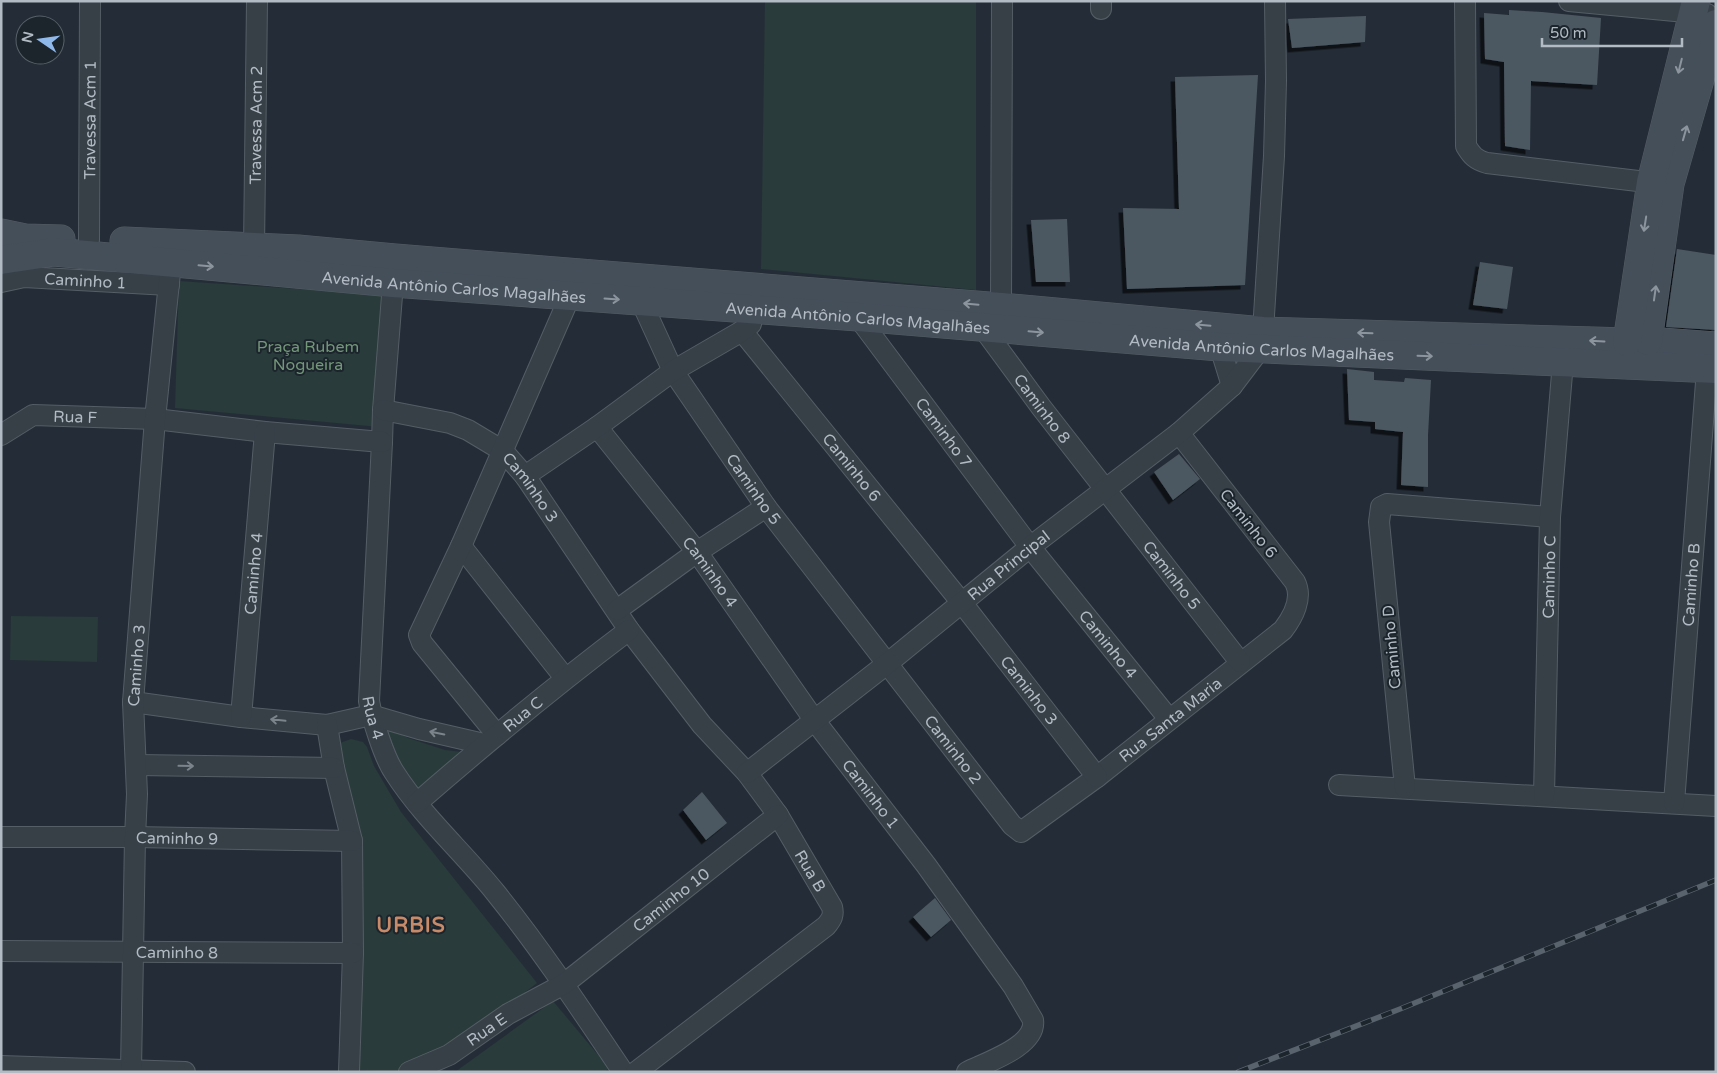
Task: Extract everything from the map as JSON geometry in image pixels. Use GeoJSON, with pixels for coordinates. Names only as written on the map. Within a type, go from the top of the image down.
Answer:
{"type":"FeatureCollection","features":[{"type":"Feature","properties":{"kind":"main road"},"geometry":{"type":"LineString","coordinates":[[1638,342],[1661,183],[1705,13]]}},
{"type":"Feature","properties":{"kind":"main road","name":"Avenida Antônio Carlos Magalhães"},"geometry":{"type":"LineString","coordinates":[[1,233],[25,238],[298,249],[394,271],[570,296],[858,317],[995,321],[1220,347],[1262,340]]}},
{"type":"Feature","properties":{"kind":"main road","name":"Avenida Antônio Carlos Magalhães"},"geometry":{"type":"LineString","coordinates":[[1,260],[54,252],[170,274],[394,271],[995,321],[1262,340],[1712,357]]}},
{"type":"Feature","properties":{"kind":"main road","name":"Avenida Antônio Carlos Magalhães"},"geometry":{"type":"LineString","coordinates":[[1564,350],[1638,342],[1712,357]]}},
{"type":"Feature","properties":{"kind":"street","name":"Travessa Acm 1"},"geometry":{"type":"LineString","coordinates":[[90,1],[90,240]]}},
{"type":"Feature","properties":{"kind":"street","name":"Travessa Acm 2"},"geometry":{"type":"LineString","coordinates":[[254,247],[257,1]]}},
{"type":"Feature","properties":{"kind":"street"},"geometry":{"type":"LineString","coordinates":[[995,321],[1002,1]]}},
{"type":"Feature","properties":{"kind":"street"},"geometry":{"type":"LineString","coordinates":[[1262,340],[1274,156],[1276,81],[1275,1]]}},
{"type":"Feature","properties":{"kind":"street"},"geometry":{"type":"LineString","coordinates":[[1465,1],[1466,146],[1472,156],[1487,163],[1661,183]]}},
{"type":"Feature","properties":{"kind":"street"},"geometry":{"type":"LineString","coordinates":[[1569,1],[1705,13]]}},
{"type":"Feature","properties":{"kind":"street","name":"Rua 4"},"geometry":{"type":"LineString","coordinates":[[394,271],[383,410],[369,701],[371,715],[393,771],[417,803],[495,892],[564,984],[623,1072]]}},
{"type":"Feature","properties":{"kind":"street","name":"Caminho 1"},"geometry":{"type":"LineString","coordinates":[[1,282],[24,277],[170,274]]}},
{"type":"Feature","properties":{"kind":"street","name":"Caminho 3"},"geometry":{"type":"LineString","coordinates":[[131,1070],[137,765],[133,702],[155,419],[170,274]]}},
{"type":"Feature","properties":{"kind":"street"},"geometry":{"type":"LineString","coordinates":[[490,740],[422,643],[419,635],[461,546],[570,296]]}},
{"type":"Feature","properties":{"kind":"street","name":"Caminho 5"},"geometry":{"type":"LineString","coordinates":[[641,301],[673,371],[766,507],[888,663]]}},
{"type":"Feature","properties":{"kind":"street"},"geometry":{"type":"LineString","coordinates":[[525,476],[597,427],[673,371],[742,331],[769,310]]}},
{"type":"Feature","properties":{"kind":"street","name":"Caminho 7"},"geometry":{"type":"LineString","coordinates":[[858,317],[1030,547]]}},
{"type":"Feature","properties":{"kind":"street","name":"Caminho 8"},"geometry":{"type":"LineString","coordinates":[[995,321],[1040,407],[1105,488]]}},
{"type":"Feature","properties":{"kind":"street","name":"Caminho 6"},"geometry":{"type":"LineString","coordinates":[[742,331],[962,603]]}},
{"type":"Feature","properties":{"kind":"street","name":"Rua Principal"},"geometry":{"type":"LineString","coordinates":[[747,773],[888,663],[1030,547],[1179,432],[1232,386],[1262,340]]}},
{"type":"Feature","properties":{"kind":"street"},"geometry":{"type":"LineString","coordinates":[[1220,347],[1232,386]]}},
{"type":"Feature","properties":{"kind":"street","name":"Caminho C"},"geometry":{"type":"LineString","coordinates":[[1544,795],[1550,517],[1564,350]]}},
{"type":"Feature","properties":{"kind":"street","name":"Caminho B"},"geometry":{"type":"LineString","coordinates":[[1674,803],[1712,357]]}},
{"type":"Feature","properties":{"kind":"street","name":"Caminho 3"},"geometry":{"type":"LineString","coordinates":[[383,410],[450,423],[468,430],[503,451],[525,476],[629,630]]}},
{"type":"Feature","properties":{"kind":"street","name":"Rua F"},"geometry":{"type":"LineString","coordinates":[[1,435],[33,415],[155,419]]}},
{"type":"Feature","properties":{"kind":"street"},"geometry":{"type":"LineString","coordinates":[[155,419],[266,432],[382,442]]}},
{"type":"Feature","properties":{"kind":"street","name":"Caminho 4"},"geometry":{"type":"LineString","coordinates":[[597,427],[697,552],[815,721]]}},
{"type":"Feature","properties":{"kind":"street","name":"Caminho 4"},"geometry":{"type":"LineString","coordinates":[[241,717],[266,432]]}},
{"type":"Feature","properties":{"kind":"street","name":"Caminho 6"},"geometry":{"type":"LineString","coordinates":[[1179,432],[1295,582],[1298,591]]}},
{"type":"Feature","properties":{"kind":"street","name":"Caminho 5"},"geometry":{"type":"LineString","coordinates":[[1105,488],[1240,662]]}},
{"type":"Feature","properties":{"kind":"street","name":"Caminho D"},"geometry":{"type":"LineString","coordinates":[[1405,788],[1379,522],[1382,507],[1387,504],[1550,517]]}},
{"type":"Feature","properties":{"kind":"street"},"geometry":{"type":"LineString","coordinates":[[617,610],[697,552],[766,507]]}},
{"type":"Feature","properties":{"kind":"street"},"geometry":{"type":"LineString","coordinates":[[461,546],[565,678]]}},
{"type":"Feature","properties":{"kind":"street","name":"Caminho 4"},"geometry":{"type":"LineString","coordinates":[[1030,547],[1169,719]]}},
{"type":"Feature","properties":{"kind":"street","name":"Rua Santa Maria"},"geometry":{"type":"LineString","coordinates":[[1021,832],[1097,776],[1283,630],[1295,611],[1298,591]]}},
{"type":"Feature","properties":{"kind":"street","name":"Caminho 3"},"geometry":{"type":"LineString","coordinates":[[962,603],[1097,776]]}},
{"type":"Feature","properties":{"kind":"street","name":"Rua C"},"geometry":{"type":"LineString","coordinates":[[417,803],[565,678],[629,630]]}},
{"type":"Feature","properties":{"kind":"street","name":"Rua B"},"geometry":{"type":"LineString","coordinates":[[629,630],[702,725],[747,773],[778,815],[832,906],[833,912],[832,919],[826,926],[636,1072]]}},
{"type":"Feature","properties":{"kind":"street","name":"Caminho 2"},"geometry":{"type":"LineString","coordinates":[[888,663],[1012,825],[1021,832]]}},
{"type":"Feature","properties":{"kind":"street"},"geometry":{"type":"LineString","coordinates":[[133,702],[241,717],[327,725],[371,715],[412,727],[490,740]]}},
{"type":"Feature","properties":{"kind":"street","name":"Caminho 1"},"geometry":{"type":"LineString","coordinates":[[815,721],[926,865],[1013,986],[1032,1020],[1034,1026],[1024,1042],[967,1072]]}},
{"type":"Feature","properties":{"kind":"street"},"geometry":{"type":"LineString","coordinates":[[327,725],[334,768],[352,841],[353,953],[349,1072]]}},
{"type":"Feature","properties":{"kind":"street"},"geometry":{"type":"LineString","coordinates":[[137,765],[334,768]]}},
{"type":"Feature","properties":{"kind":"street"},"geometry":{"type":"LineString","coordinates":[[1339,785],[1716,806]]}},
{"type":"Feature","properties":{"kind":"street","name":"Caminho 10"},"geometry":{"type":"LineString","coordinates":[[564,984],[778,815]]}},
{"type":"Feature","properties":{"kind":"street","name":"Caminho 9"},"geometry":{"type":"LineString","coordinates":[[1,837],[135,837],[352,841]]}},
{"type":"Feature","properties":{"kind":"street","name":"Caminho 8"},"geometry":{"type":"LineString","coordinates":[[1,951],[353,953]]}},
{"type":"Feature","properties":{"kind":"street","name":"Rua E"},"geometry":{"type":"LineString","coordinates":[[409,1072],[449,1055],[508,1014],[564,984]]}},
{"type":"Feature","properties":{"kind":"street"},"geometry":{"type":"LineString","coordinates":[[1,1066],[185,1072]]}},
{"type":"Feature","properties":{"kind":"green space"},"geometry":{"type":"Polygon","coordinates":[[[765,1],[976,1],[976,290],[761,269],[765,1]]]}},
{"type":"Feature","properties":{"kind":"green space","name":"Praça Rubem Nogueira"},"geometry":{"type":"Polygon","coordinates":[[[179,281],[387,295],[379,427],[175,408],[179,281]]]}},
{"type":"Feature","properties":{"kind":"green space"},"geometry":{"type":"Polygon","coordinates":[[[11,616],[98,617],[97,662],[10,660],[11,616]]]}},
{"type":"Feature","properties":{"kind":"green space"},"geometry":{"type":"Polygon","coordinates":[[[391,729],[408,738],[445,750],[462,752],[407,800],[379,732],[391,729]]]}},
{"type":"Feature","properties":{"kind":"green space"},"geometry":{"type":"Polygon","coordinates":[[[351,739],[363,742],[367,747],[374,766],[401,812],[537,983],[453,1048],[424,1064],[393,1072],[359,1070],[337,748],[340,743],[351,739]]]}},
{"type":"Feature","properties":{"kind":"green space"},"geometry":{"type":"Polygon","coordinates":[[[553,1001],[609,1068],[605,1072],[455,1072],[553,1001]]]}},
{"type":"Feature","properties":{"kind":"building"},"geometry":{"type":"Polygon","coordinates":[[[1509,10],[1601,18],[1597,85],[1531,81],[1530,150],[1505,146],[1504,62],[1485,59],[1484,13],[1509,15],[1509,10]]]}},
{"type":"Feature","properties":{"kind":"building"},"geometry":{"type":"Polygon","coordinates":[[[1366,16],[1365,42],[1292,48],[1288,19],[1366,16]]]}},
{"type":"Feature","properties":{"kind":"building"},"geometry":{"type":"Polygon","coordinates":[[[1258,75],[1245,285],[1127,289],[1123,208],[1179,209],[1175,77],[1258,75]]]}},
{"type":"Feature","properties":{"kind":"building"},"geometry":{"type":"Polygon","coordinates":[[[1067,219],[1070,282],[1036,282],[1031,220],[1067,219]]]}},
{"type":"Feature","properties":{"kind":"building"},"geometry":{"type":"Polygon","coordinates":[[[1677,249],[1716,255],[1716,330],[1666,327],[1677,249]]]}},
{"type":"Feature","properties":{"kind":"building"},"geometry":{"type":"Polygon","coordinates":[[[1480,262],[1513,267],[1507,309],[1473,305],[1480,262]]]}},
{"type":"Feature","properties":{"kind":"building"},"geometry":{"type":"Polygon","coordinates":[[[1347,369],[1374,372],[1374,380],[1404,382],[1405,378],[1431,380],[1428,487],[1401,485],[1403,432],[1375,429],[1375,422],[1349,420],[1347,369]]]}},
{"type":"Feature","properties":{"kind":"building"},"geometry":{"type":"Polygon","coordinates":[[[1179,454],[1200,479],[1173,500],[1154,472],[1179,454]]]}},
{"type":"Feature","properties":{"kind":"building"},"geometry":{"type":"Polygon","coordinates":[[[702,792],[727,823],[706,840],[683,810],[702,792]]]}},
{"type":"Feature","properties":{"kind":"building"},"geometry":{"type":"Polygon","coordinates":[[[935,898],[951,920],[931,937],[913,917],[935,898]]]}},
{"type":"Feature","properties":{"kind":"railway"},"geometry":{"type":"LineString","coordinates":[[1238,1072],[1400,1009],[1716,880]]}},
{"type":"Feature","properties":{"kind":"district","name":"URBIS"},"geometry":{"type":"Point","coordinates":[411,925]}}]}
